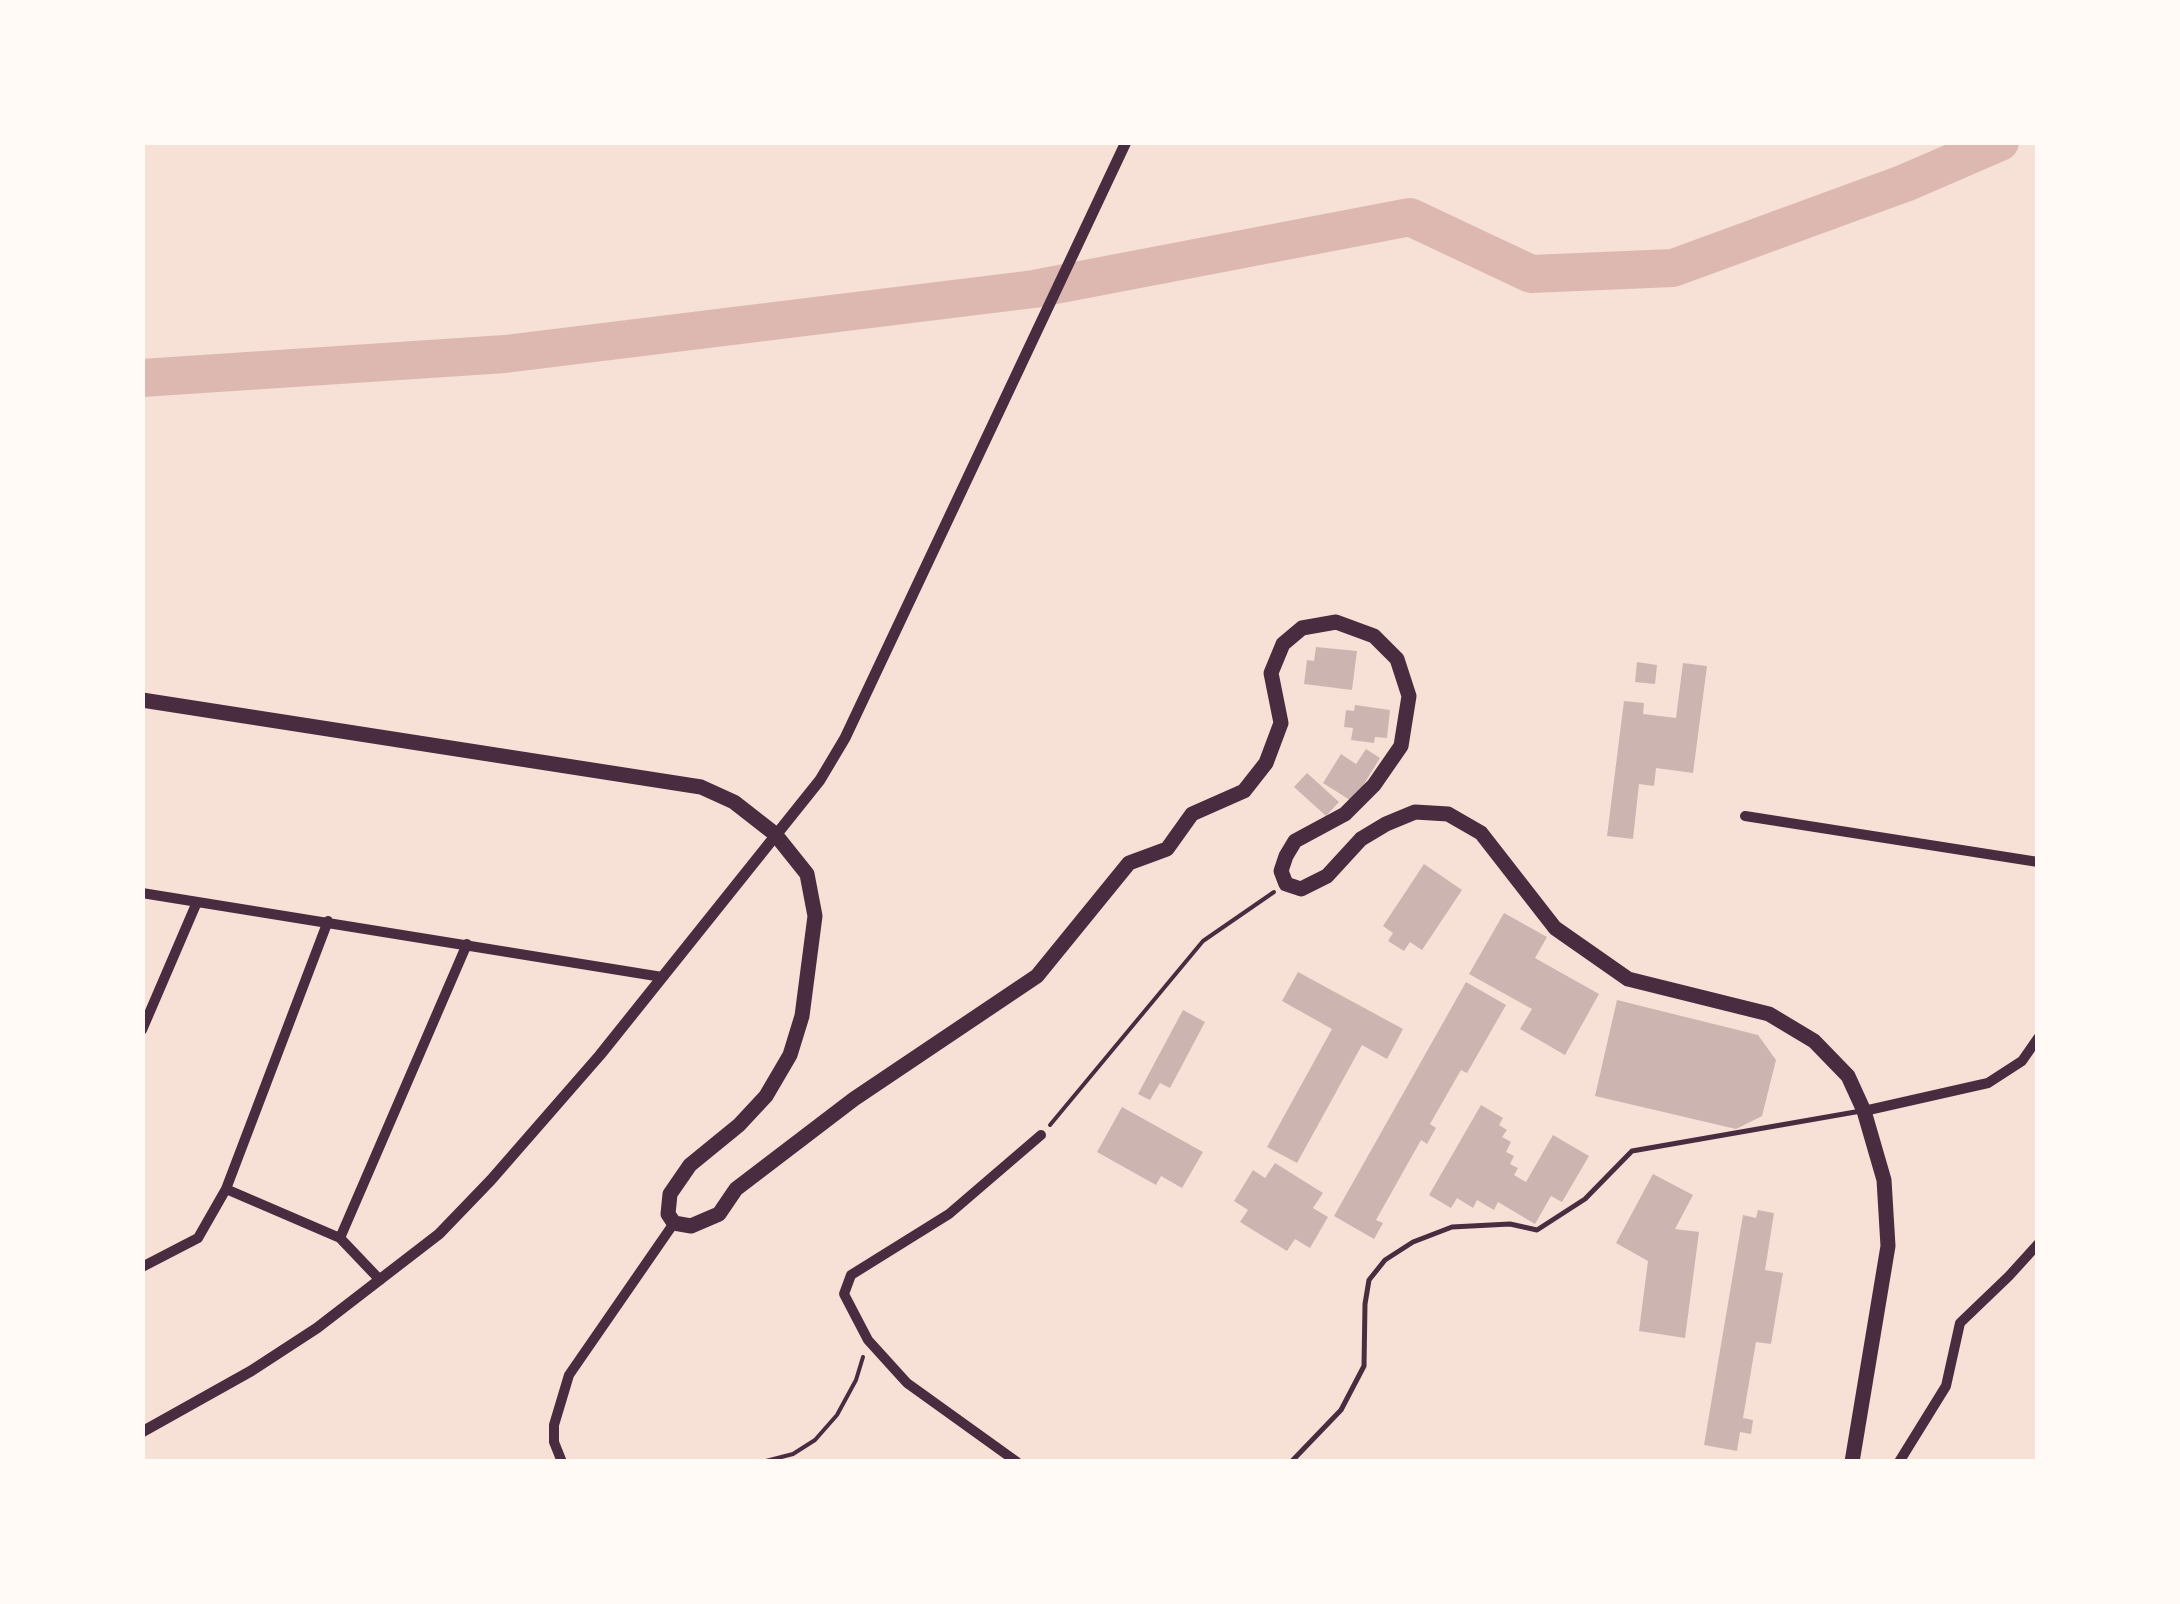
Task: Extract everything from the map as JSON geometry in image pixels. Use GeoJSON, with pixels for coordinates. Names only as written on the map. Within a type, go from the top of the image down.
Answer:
{"type":"FeatureCollection","features":[{"type":"Feature","properties":{"kind":"main road"},"geometry":{"type":"LineString","coordinates":[[142,700],[701,786],[734,802],[775,834],[808,874],[815,916],[802,1016],[790,1055],[766,1096],[739,1125],[690,1165],[670,1194],[668,1214],[674,1223],[691,1226],[719,1214],[736,1189],[854,1099],[1037,976],[1128,864],[1166,849],[1192,814],[1244,791],[1266,763],[1281,723],[1271,673],[1283,644],[1302,628],[1336,622],[1374,636],[1397,659],[1409,696],[1401,746],[1374,785],[1344,814],[1295,841],[1281,871],[1286,884],[1301,889],[1327,876],[1361,840],[1386,824],[1416,812],[1448,814],[1481,833],[1555,928],[1628,979],[1769,1014],[1814,1042],[1848,1076],[1864,1111],[1884,1180],[1888,1246],[1852,1462]]}},
{"type":"Feature","properties":{"kind":"street"},"geometry":{"type":"LineString","coordinates":[[142,1432],[317,1328],[440,1234],[600,1055],[820,780],[845,738],[1126,142]]}},
{"type":"Feature","properties":{"kind":"street"},"geometry":{"type":"LineString","coordinates":[[1745,816],[2038,862]]}},
{"type":"Feature","properties":{"kind":"street"},"geometry":{"type":"LineString","coordinates":[[142,893],[662,977]]}},
{"type":"Feature","properties":{"kind":"street"},"geometry":{"type":"LineString","coordinates":[[142,1030],[197,902]]}},
{"type":"Feature","properties":{"kind":"street"},"geometry":{"type":"LineString","coordinates":[[142,1267],[198,1238],[226,1188],[328,922]]}},
{"type":"Feature","properties":{"kind":"street"},"geometry":{"type":"LineString","coordinates":[[340,1238],[467,944]]}},
{"type":"Feature","properties":{"kind":"street"},"geometry":{"type":"LineString","coordinates":[[1864,1111],[1988,1083],[2022,1061],[2038,1038]]}},
{"type":"Feature","properties":{"kind":"street"},"geometry":{"type":"LineString","coordinates":[[1017,1462],[907,1382],[868,1340],[844,1294],[851,1275],[949,1214],[1042,1135]]}},
{"type":"Feature","properties":{"kind":"street"},"geometry":{"type":"LineString","coordinates":[[226,1188],[340,1238],[380,1280]]}},
{"type":"Feature","properties":{"kind":"street"},"geometry":{"type":"LineString","coordinates":[[562,1462],[554,1442],[554,1425],[569,1375],[674,1223]]}},
{"type":"Feature","properties":{"kind":"street"},"geometry":{"type":"LineString","coordinates":[[1899,1462],[1946,1386],[1960,1323],[2038,1244]]}},
{"type":"Feature","properties":{"kind":"lane"},"geometry":{"type":"LineString","coordinates":[[1291,1462],[1341,1410],[1364,1366],[1368,1280],[1385,1260],[1413,1242],[1452,1227],[1510,1224],[1537,1230],[1585,1199],[1632,1151],[1864,1111]]}},
{"type":"Feature","properties":{"kind":"path"},"geometry":{"type":"LineString","coordinates":[[1042,1135],[1203,941],[1286,884]]}},
{"type":"Feature","properties":{"kind":"path"},"geometry":{"type":"LineString","coordinates":[[762,1462],[794,1454],[814,1440],[837,1414],[856,1380],[868,1340]]}},
{"type":"Feature","properties":{"kind":"building"},"geometry":{"type":"Polygon","coordinates":[[[1316,647],[1357,651],[1352,690],[1304,684],[1307,660],[1314,661],[1316,647]]]}},
{"type":"Feature","properties":{"kind":"building"},"geometry":{"type":"Polygon","coordinates":[[[1637,662],[1657,665],[1655,684],[1635,682],[1637,662]]]}},
{"type":"Feature","properties":{"kind":"building"},"geometry":{"type":"Polygon","coordinates":[[[1683,663],[1707,666],[1693,773],[1656,768],[1654,786],[1639,784],[1633,839],[1607,836],[1624,701],[1644,703],[1643,714],[1676,718],[1683,663]]]}},
{"type":"Feature","properties":{"kind":"building"},"geometry":{"type":"Polygon","coordinates":[[[1355,705],[1390,710],[1387,738],[1375,737],[1374,743],[1351,740],[1353,728],[1344,727],[1346,710],[1354,711],[1355,705]]]}},
{"type":"Feature","properties":{"kind":"building"},"geometry":{"type":"Polygon","coordinates":[[[1366,749],[1380,758],[1353,802],[1323,783],[1341,754],[1356,764],[1366,749]]]}},
{"type":"Feature","properties":{"kind":"building"},"geometry":{"type":"Polygon","coordinates":[[[1307,773],[1339,802],[1326,816],[1294,787],[1307,773]]]}},
{"type":"Feature","properties":{"kind":"building"},"geometry":{"type":"Polygon","coordinates":[[[1424,864],[1462,890],[1422,950],[1410,942],[1404,951],[1388,941],[1393,933],[1383,926],[1424,864]]]}},
{"type":"Feature","properties":{"kind":"building"},"geometry":{"type":"Polygon","coordinates":[[[1504,913],[1547,937],[1535,958],[1599,994],[1565,1055],[1520,1029],[1532,1009],[1469,974],[1504,913]]]}},
{"type":"Feature","properties":{"kind":"building"},"geometry":{"type":"Polygon","coordinates":[[[1298,972],[1403,1029],[1387,1059],[1362,1045],[1297,1163],[1267,1147],[1332,1029],[1282,1001],[1298,972]]]}},
{"type":"Feature","properties":{"kind":"building"},"geometry":{"type":"Polygon","coordinates":[[[1466,982],[1506,1005],[1467,1073],[1461,1070],[1430,1124],[1436,1128],[1427,1144],[1421,1140],[1376,1220],[1383,1223],[1374,1239],[1334,1216],[1466,982]]]}},
{"type":"Feature","properties":{"kind":"building"},"geometry":{"type":"Polygon","coordinates":[[[1617,1000],[1758,1035],[1776,1060],[1762,1116],[1736,1129],[1595,1096],[1617,1000]]]}},
{"type":"Feature","properties":{"kind":"building"},"geometry":{"type":"Polygon","coordinates":[[[1183,1010],[1205,1022],[1170,1088],[1160,1083],[1150,1100],[1138,1094],[1183,1010]]]}},
{"type":"Feature","properties":{"kind":"building"},"geometry":{"type":"Polygon","coordinates":[[[1481,1105],[1503,1118],[1499,1125],[1507,1130],[1502,1137],[1511,1142],[1506,1152],[1514,1156],[1510,1164],[1518,1168],[1514,1175],[1526,1182],[1553,1135],[1589,1156],[1562,1202],[1551,1196],[1535,1224],[1498,1202],[1494,1210],[1477,1200],[1473,1208],[1457,1198],[1451,1208],[1429,1195],[1481,1105]]]}},
{"type":"Feature","properties":{"kind":"building"},"geometry":{"type":"Polygon","coordinates":[[[1122,1107],[1203,1152],[1182,1188],[1161,1176],[1156,1185],[1097,1152],[1122,1107]]]}},
{"type":"Feature","properties":{"kind":"building"},"geometry":{"type":"Polygon","coordinates":[[[1275,1163],[1323,1193],[1313,1208],[1328,1217],[1310,1248],[1295,1239],[1287,1251],[1240,1222],[1248,1210],[1234,1201],[1253,1170],[1265,1178],[1275,1163]]]}},
{"type":"Feature","properties":{"kind":"building"},"geometry":{"type":"Polygon","coordinates":[[[1653,1174],[1693,1195],[1675,1229],[1699,1232],[1685,1338],[1639,1331],[1648,1261],[1616,1243],[1653,1174]]]}},
{"type":"Feature","properties":{"kind":"building"},"geometry":{"type":"Polygon","coordinates":[[[1758,1210],[1774,1213],[1765,1270],[1783,1273],[1771,1344],[1756,1342],[1743,1418],[1753,1420],[1751,1434],[1740,1432],[1737,1451],[1704,1445],[1743,1215],[1756,1218],[1758,1210]]]}},
{"type":"Feature","properties":{"kind":"waterway"},"geometry":{"type":"LineString","coordinates":[[142,378],[505,354],[1034,289],[1410,217],[1531,274],[1673,268],[1905,183],[2000,142]]}}]}
